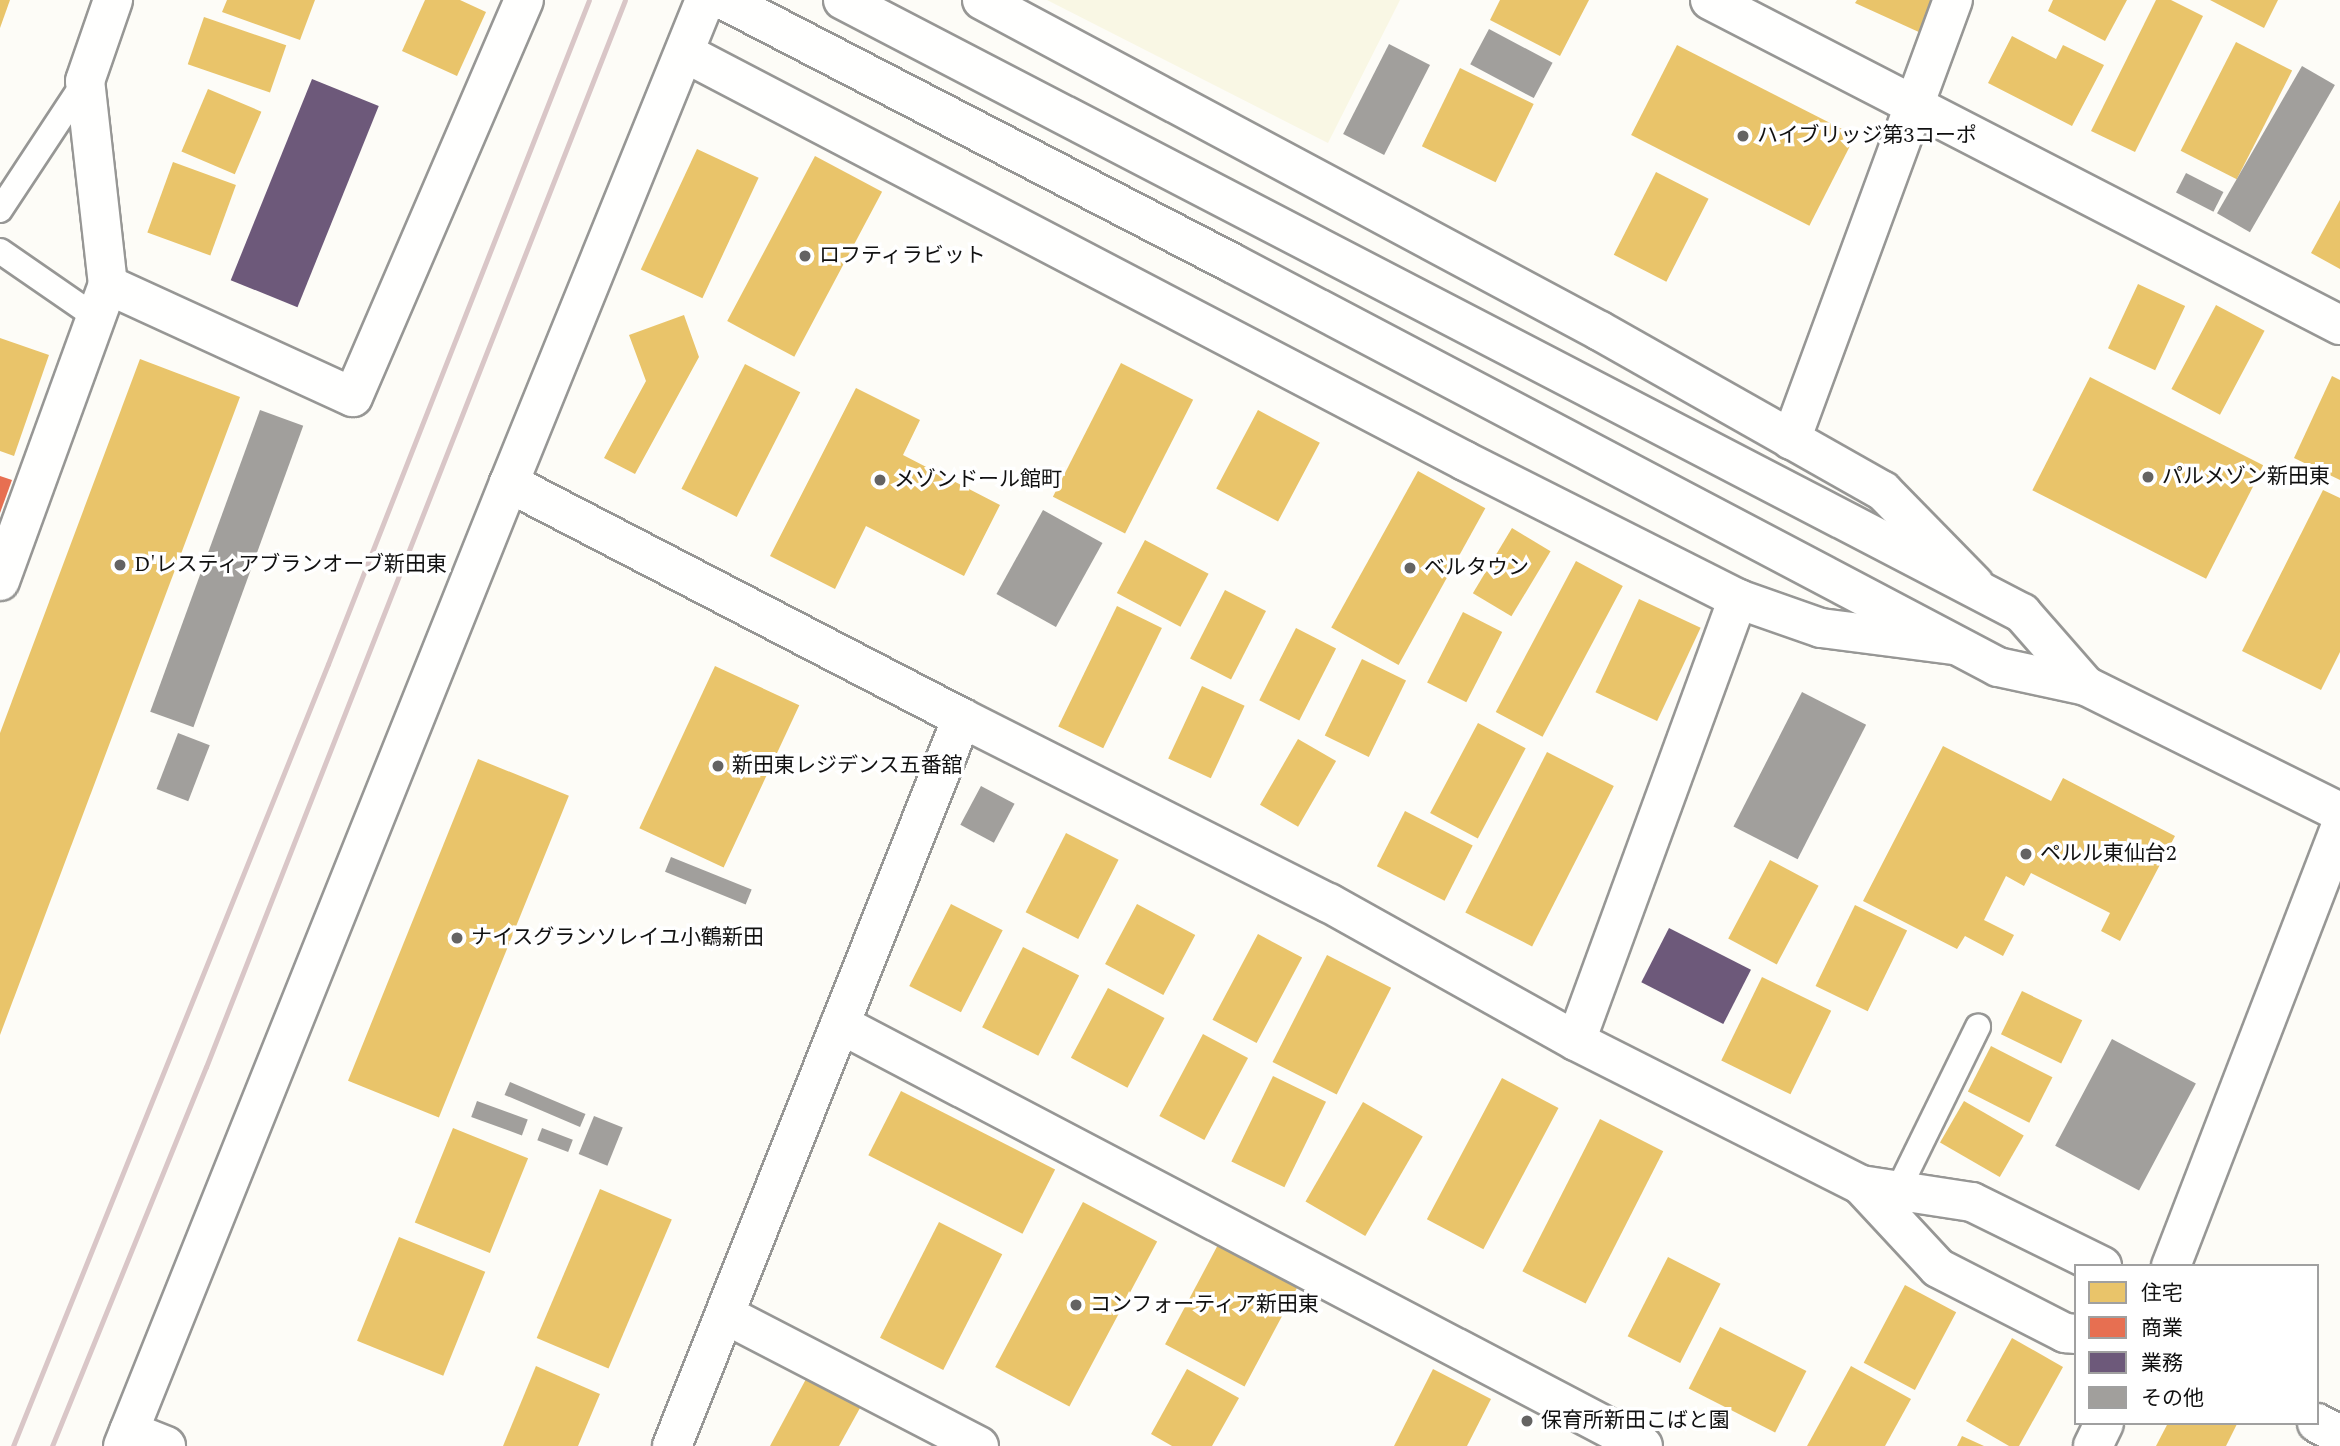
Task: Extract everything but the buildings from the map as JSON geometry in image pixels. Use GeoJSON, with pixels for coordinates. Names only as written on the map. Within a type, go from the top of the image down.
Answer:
{"type":"FeatureCollection","features":[{"type":"Feature","properties":{"kind":"street"},"geometry":{"type":"LineString","coordinates":[[0,581],[102,301],[85,81],[113,0]]}},
{"type":"Feature","properties":{"kind":"street"},"geometry":{"type":"LineString","coordinates":[[102,301],[353,397],[524,0]]}},
{"type":"Feature","properties":{"kind":"street"},"geometry":{"type":"LineString","coordinates":[[166,1446],[126,1439],[705,0]]}},
{"type":"Feature","properties":{"kind":"street"},"geometry":{"type":"LineString","coordinates":[[724,0],[1232,263],[1953,645],[1998,667],[2086,686],[2340,812]]}},
{"type":"Feature","properties":{"kind":"street"},"geometry":{"type":"LineString","coordinates":[[843,0],[2022,613],[2086,686]]}},
{"type":"Feature","properties":{"kind":"street"},"geometry":{"type":"LineString","coordinates":[[982,0],[1600,331],[1883,491],[1982,592]]}},
{"type":"Feature","properties":{"kind":"street"},"geometry":{"type":"LineString","coordinates":[[1710,0],[2340,326]]}},
{"type":"Feature","properties":{"kind":"street"},"geometry":{"type":"LineString","coordinates":[[1791,440],[1953,0]]}},
{"type":"Feature","properties":{"kind":"street"},"geometry":{"type":"LineString","coordinates":[[685,53],[1465,461],[1738,599],[1821,628],[1953,645]]}},
{"type":"Feature","properties":{"kind":"street"},"geometry":{"type":"LineString","coordinates":[[509,483],[962,718],[1329,903],[1576,1041],[1879,1188],[1972,1202],[2098,1264]]}},
{"type":"Feature","properties":{"kind":"street"},"geometry":{"type":"LineString","coordinates":[[1576,1041],[1738,599]]}},
{"type":"Feature","properties":{"kind":"street"},"geometry":{"type":"LineString","coordinates":[[672,1446],[962,718]]}},
{"type":"Feature","properties":{"kind":"street"},"geometry":{"type":"LineString","coordinates":[[2172,1264],[2340,827]]}},
{"type":"Feature","properties":{"kind":"street"},"geometry":{"type":"LineString","coordinates":[[840,1024],[1643,1446]]}},
{"type":"Feature","properties":{"kind":"street"},"geometry":{"type":"LineString","coordinates":[[1879,1188],[1938,1268],[2065,1334],[2074,1334]]}},
{"type":"Feature","properties":{"kind":"street"},"geometry":{"type":"LineString","coordinates":[[726,1315],[979,1446]]}},
{"type":"Feature","properties":{"kind":"street"},"geometry":{"type":"LineString","coordinates":[[2319,1424],[2340,1435]]}},
{"type":"Feature","properties":{"kind":"street"},"geometry":{"type":"LineString","coordinates":[[2093,1446],[2103,1425]]}},
{"type":"Feature","properties":{"kind":"lane"},"geometry":{"type":"LineString","coordinates":[[0,210],[85,81]]}},
{"type":"Feature","properties":{"kind":"lane"},"geometry":{"type":"LineString","coordinates":[[0,251],[102,301]]}},
{"type":"Feature","properties":{"kind":"lane"},"geometry":{"type":"LineString","coordinates":[[1879,1188],[1978,1027]]}},
{"type":"Feature","properties":{"kind":"shaded area"},"geometry":{"type":"Polygon","coordinates":[[[1047,0],[1400,0],[1328,143],[1047,0]]]}},
{"type":"Feature","properties":{"kind":"railway"},"geometry":{"type":"LineString","coordinates":[[13,1446],[328,664],[589,0]]}},
{"type":"Feature","properties":{"kind":"railway"},"geometry":{"type":"LineString","coordinates":[[52,1446],[206,1067],[625,0]]}},
{"type":"Feature","properties":{"kind":"place","name":"ハイブリッジ第3コーポ"},"geometry":{"type":"Point","coordinates":[1743,136]}},
{"type":"Feature","properties":{"kind":"place","name":"ロフティラビット"},"geometry":{"type":"Point","coordinates":[805,256]}},
{"type":"Feature","properties":{"kind":"place","name":"パルメゾン新田東"},"geometry":{"type":"Point","coordinates":[2148,477]}},
{"type":"Feature","properties":{"kind":"place","name":"メゾンドール館町"},"geometry":{"type":"Point","coordinates":[880,480]}},
{"type":"Feature","properties":{"kind":"place","name":"D'レスティアブランオーブ新田東"},"geometry":{"type":"Point","coordinates":[120,565]}},
{"type":"Feature","properties":{"kind":"place","name":"ベルタウン"},"geometry":{"type":"Point","coordinates":[1410,568]}},
{"type":"Feature","properties":{"kind":"place","name":"新田東レジデンス五番舘"},"geometry":{"type":"Point","coordinates":[718,766]}},
{"type":"Feature","properties":{"kind":"place","name":"ペルル東仙台2"},"geometry":{"type":"Point","coordinates":[2026,854]}},
{"type":"Feature","properties":{"kind":"place","name":"ナイスグランソレイユ小鶴新田"},"geometry":{"type":"Point","coordinates":[457,938]}},
{"type":"Feature","properties":{"kind":"place","name":"コンフォーティア新田東"},"geometry":{"type":"Point","coordinates":[1076,1305]}},
{"type":"Feature","properties":{"kind":"place","name":"保育所新田こばと園"},"geometry":{"type":"Point","coordinates":[1527,1421]}}]}
